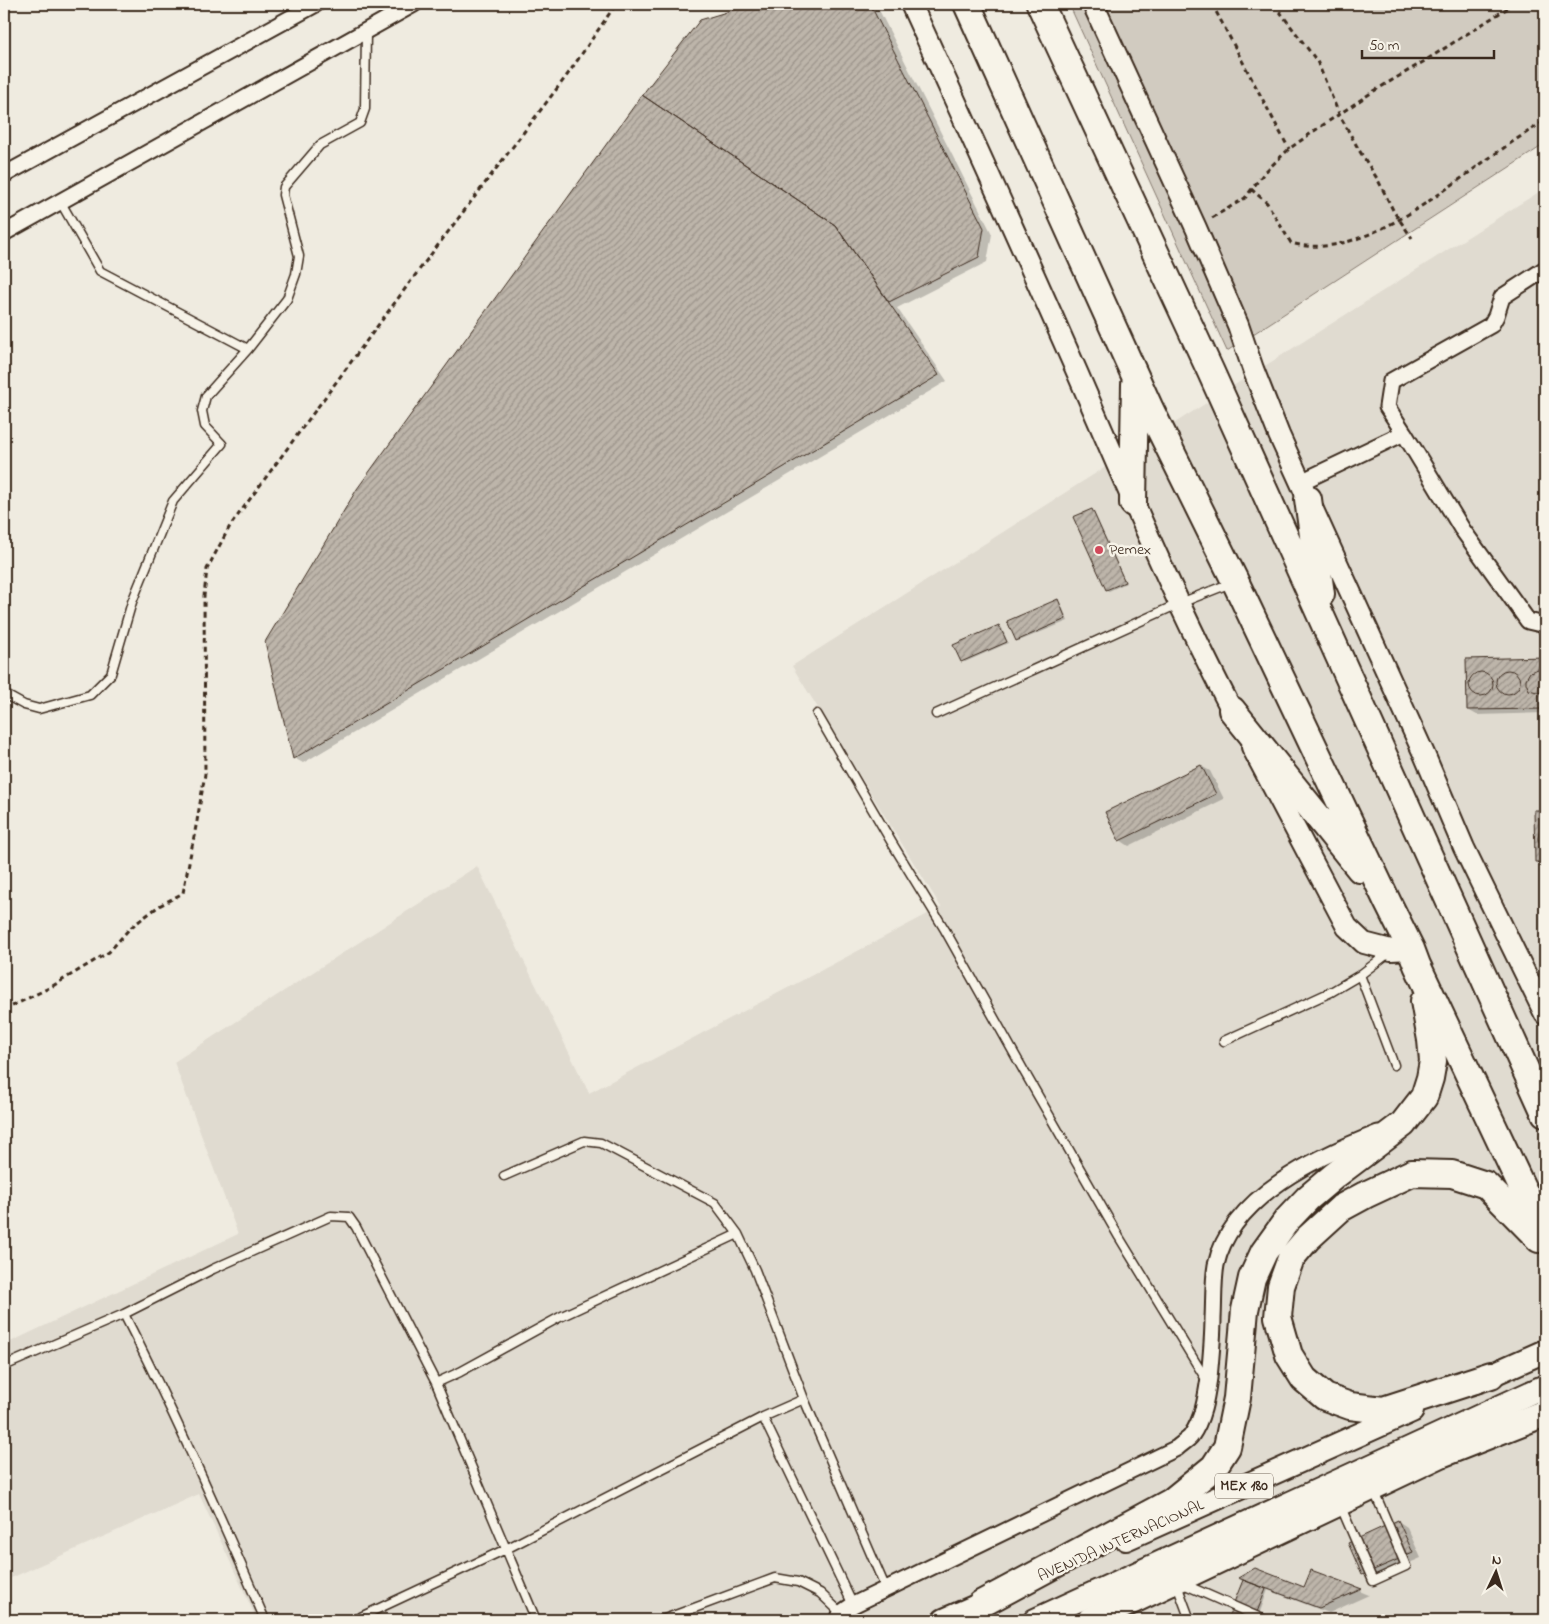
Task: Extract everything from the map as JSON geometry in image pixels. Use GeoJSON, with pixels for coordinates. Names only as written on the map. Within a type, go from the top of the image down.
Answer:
{"type":"FeatureCollection","features":[{"type":"Feature","properties":{"kind":"highway"},"geometry":{"type":"LineString","coordinates":[[968,4],[1150,409],[1235,581],[1388,902],[1407,955],[1431,1040],[1433,1061],[1424,1097],[1403,1124],[1308,1198],[1287,1220],[1264,1252],[1252,1278],[1245,1310],[1237,1398],[1227,1447],[1214,1467],[1171,1502],[981,1604]]}},
{"type":"Feature","properties":{"kind":"highway"},"geometry":{"type":"LineString","coordinates":[[1040,4],[1324,620],[1545,1112]]}},
{"type":"Feature","properties":{"kind":"highway"},"geometry":{"type":"LineString","coordinates":[[1133,502],[1135,375]]}},
{"type":"Feature","properties":{"kind":"highway"},"geometry":{"type":"LineString","coordinates":[[1305,490],[1324,620]]}},
{"type":"Feature","properties":{"kind":"highway"},"geometry":{"type":"LineString","coordinates":[[1232,710],[1388,902]]}},
{"type":"Feature","properties":{"kind":"highway"},"geometry":{"type":"LineString","coordinates":[[1407,955],[1545,1236]]}},
{"type":"Feature","properties":{"kind":"highway"},"geometry":{"type":"LineString","coordinates":[[1524,1064],[1545,1088]]}},
{"type":"Feature","properties":{"kind":"highway"},"geometry":{"type":"LineString","coordinates":[[1491,1375],[1383,1410],[1350,1406],[1326,1397],[1304,1379],[1289,1356],[1278,1318],[1281,1286],[1291,1258],[1307,1239],[1342,1208],[1365,1194],[1412,1173],[1452,1174],[1486,1184],[1545,1245]]}},
{"type":"Feature","properties":{"kind":"highway"},"geometry":{"type":"LineString","coordinates":[[1091,1620],[1441,1454],[1545,1413]]}},
{"type":"Feature","properties":{"kind":"main road"},"geometry":{"type":"LineString","coordinates":[[911,4],[1012,226],[1178,604],[1232,710],[1347,927],[1364,943],[1407,955]]}},
{"type":"Feature","properties":{"kind":"main road"},"geometry":{"type":"LineString","coordinates":[[1093,4],[1196,228],[1238,325],[1279,435],[1424,754],[1464,848],[1545,1014]]}},
{"type":"Feature","properties":{"kind":"main road","name":"AVENIDA INTERNACIONAL"},"geometry":{"type":"LineString","coordinates":[[944,1620],[1545,1351]]}},
{"type":"Feature","properties":{"kind":"main road","name":"MEX 180"},"geometry":{"type":"LineString","coordinates":[[1035,1620],[1545,1386]]}},
{"type":"Feature","properties":{"kind":"street"},"geometry":{"type":"LineString","coordinates":[[4,175],[316,4]]}},
{"type":"Feature","properties":{"kind":"street"},"geometry":{"type":"LineString","coordinates":[[4,232],[414,4]]}},
{"type":"Feature","properties":{"kind":"street"},"geometry":{"type":"LineString","coordinates":[[1545,269],[1502,297],[1491,325],[1391,381],[1387,406],[1462,529],[1528,621],[1545,625]]}},
{"type":"Feature","properties":{"kind":"street"},"geometry":{"type":"LineString","coordinates":[[1305,490],[1404,433]]}},
{"type":"Feature","properties":{"kind":"street"},"geometry":{"type":"LineString","coordinates":[[844,1613],[886,1589],[1177,1448],[1191,1436],[1205,1405],[1213,1348],[1214,1282],[1217,1264],[1230,1233],[1256,1201],[1282,1180],[1353,1143],[1403,1124]]}},
{"type":"Feature","properties":{"kind":"lane"},"geometry":{"type":"LineString","coordinates":[[4,694],[24,704],[39,708],[90,695],[111,674],[132,602],[173,501],[222,444],[205,426],[202,411],[206,396],[287,299],[296,274],[299,256],[283,195],[284,187],[320,145],[360,123],[365,109],[366,31]]}},
{"type":"Feature","properties":{"kind":"lane"},"geometry":{"type":"LineString","coordinates":[[60,201],[100,271],[248,348]]}},
{"type":"Feature","properties":{"kind":"lane"},"geometry":{"type":"LineString","coordinates":[[936,714],[1178,604],[1235,581]]}},
{"type":"Feature","properties":{"kind":"lane"},"geometry":{"type":"LineString","coordinates":[[817,714],[892,844],[945,930],[1120,1238],[1208,1383]]}},
{"type":"Feature","properties":{"kind":"lane"},"geometry":{"type":"LineString","coordinates":[[1224,1041],[1331,992],[1360,975],[1407,955]]}},
{"type":"Feature","properties":{"kind":"lane"},"geometry":{"type":"LineString","coordinates":[[1360,975],[1394,1065]]}},
{"type":"Feature","properties":{"kind":"lane"},"geometry":{"type":"LineString","coordinates":[[504,1176],[584,1141],[601,1143],[715,1203],[738,1234],[755,1270],[804,1399],[886,1589]]}},
{"type":"Feature","properties":{"kind":"lane"},"geometry":{"type":"LineString","coordinates":[[4,1366],[124,1314],[213,1270],[331,1216],[348,1217],[356,1227],[436,1383],[536,1620]]}},
{"type":"Feature","properties":{"kind":"lane"},"geometry":{"type":"LineString","coordinates":[[436,1383],[460,1372],[560,1317],[738,1234]]}},
{"type":"Feature","properties":{"kind":"lane"},"geometry":{"type":"LineString","coordinates":[[124,1314],[154,1374],[265,1620]]}},
{"type":"Feature","properties":{"kind":"lane"},"geometry":{"type":"LineString","coordinates":[[354,1620],[506,1549],[763,1417],[804,1399]]}},
{"type":"Feature","properties":{"kind":"lane"},"geometry":{"type":"LineString","coordinates":[[763,1417],[844,1613]]}},
{"type":"Feature","properties":{"kind":"lane"},"geometry":{"type":"LineString","coordinates":[[1339,1503],[1373,1581],[1406,1566],[1372,1487]]}},
{"type":"Feature","properties":{"kind":"lane"},"geometry":{"type":"LineString","coordinates":[[662,1620],[776,1578],[798,1582],[820,1593],[844,1613]]}},
{"type":"Feature","properties":{"kind":"lane"},"geometry":{"type":"LineString","coordinates":[[1175,1580],[1190,1620]]}},
{"type":"Feature","properties":{"kind":"lane"},"geometry":{"type":"LineString","coordinates":[[1175,1580],[1265,1620]]}},
{"type":"Feature","properties":{"kind":"path"},"geometry":{"type":"LineString","coordinates":[[4,1010],[51,987],[109,952],[130,928],[159,906],[183,892],[204,774],[206,660],[204,596],[207,569],[230,526],[402,293],[568,74],[616,4]]}},
{"type":"Feature","properties":{"kind":"path"},"geometry":{"type":"LineString","coordinates":[[1212,4],[1289,149]]}},
{"type":"Feature","properties":{"kind":"path"},"geometry":{"type":"LineString","coordinates":[[1274,4],[1318,61],[1339,114],[1399,220],[1412,238]]}},
{"type":"Feature","properties":{"kind":"path"},"geometry":{"type":"LineString","coordinates":[[1196,228],[1245,198],[1264,173],[1289,149],[1374,91],[1514,4]]}},
{"type":"Feature","properties":{"kind":"path"},"geometry":{"type":"LineString","coordinates":[[1252,189],[1267,203],[1291,243],[1302,246],[1332,246],[1399,220],[1421,207],[1512,142],[1545,121]]}},
{"type":"Feature","properties":{"kind":"shaded area"},"geometry":{"type":"Polygon","coordinates":[[[1069,4],[1545,4],[1545,144],[1227,351],[1069,4]]]}},
{"type":"Feature","properties":{"kind":"shaded area"},"geometry":{"type":"Polygon","coordinates":[[[1545,188],[1545,1620],[257,1620],[199,1494],[11,1578],[4,1565],[4,1345],[238,1234],[174,1062],[477,866],[589,1093],[941,907],[792,666],[1545,188]]]}},
{"type":"Feature","properties":{"kind":"building"},"geometry":{"type":"Polygon","coordinates":[[[753,4],[870,4],[984,228],[979,257],[889,302],[835,225],[642,95],[700,20],[753,4]]]}},
{"type":"Feature","properties":{"kind":"building"},"geometry":{"type":"Polygon","coordinates":[[[642,95],[835,225],[939,375],[293,759],[265,642],[357,489],[642,95]]]}},
{"type":"Feature","properties":{"kind":"building","name":"Pemex"},"geometry":{"type":"Polygon","coordinates":[[[1092,509],[1125,582],[1106,590],[1073,517],[1092,509]]]}},
{"type":"Feature","properties":{"kind":"building"},"geometry":{"type":"Polygon","coordinates":[[[1058,599],[1066,619],[1016,641],[1007,621],[1058,599]]]}},
{"type":"Feature","properties":{"kind":"building"},"geometry":{"type":"Polygon","coordinates":[[[999,625],[1007,642],[961,662],[953,645],[999,625]]]}},
{"type":"Feature","properties":{"kind":"building"},"geometry":{"type":"Polygon","coordinates":[[[1545,657],[1545,709],[1467,710],[1466,659],[1545,657]]]}},
{"type":"Feature","properties":{"kind":"building"},"geometry":{"type":"Polygon","coordinates":[[[1538,669],[1545,671],[1545,691],[1541,693],[1529,690],[1526,683],[1530,672],[1538,669]]]}},
{"type":"Feature","properties":{"kind":"building"},"geometry":{"type":"Polygon","coordinates":[[[1508,670],[1517,673],[1520,682],[1517,691],[1508,694],[1499,691],[1496,682],[1499,673],[1508,670]]]}},
{"type":"Feature","properties":{"kind":"building"},"geometry":{"type":"Polygon","coordinates":[[[1481,672],[1490,675],[1493,684],[1490,693],[1481,696],[1472,693],[1469,684],[1472,675],[1481,672]]]}},
{"type":"Feature","properties":{"kind":"building"},"geometry":{"type":"Polygon","coordinates":[[[1201,765],[1216,794],[1119,841],[1105,812],[1201,765]]]}},
{"type":"Feature","properties":{"kind":"building"},"geometry":{"type":"Polygon","coordinates":[[[1534,810],[1545,810],[1545,862],[1535,862],[1534,810]]]}},
{"type":"Feature","properties":{"kind":"building"},"geometry":{"type":"Polygon","coordinates":[[[1545,825],[1545,847],[1539,842],[1538,838],[1540,830],[1545,825]]]}},
{"type":"Feature","properties":{"kind":"building"},"geometry":{"type":"Polygon","coordinates":[[[1398,1520],[1413,1553],[1362,1575],[1348,1543],[1398,1520]]]}},
{"type":"Feature","properties":{"kind":"building"},"geometry":{"type":"Polygon","coordinates":[[[1255,1568],[1304,1587],[1311,1570],[1362,1589],[1319,1608],[1238,1578],[1255,1568]]]}},
{"type":"Feature","properties":{"kind":"building"},"geometry":{"type":"Polygon","coordinates":[[[1243,1580],[1266,1589],[1254,1620],[1227,1620],[1243,1580]]]}},
{"type":"Feature","properties":{"kind":"place","name":"Pemex"},"geometry":{"type":"Point","coordinates":[1099,550]}}]}
